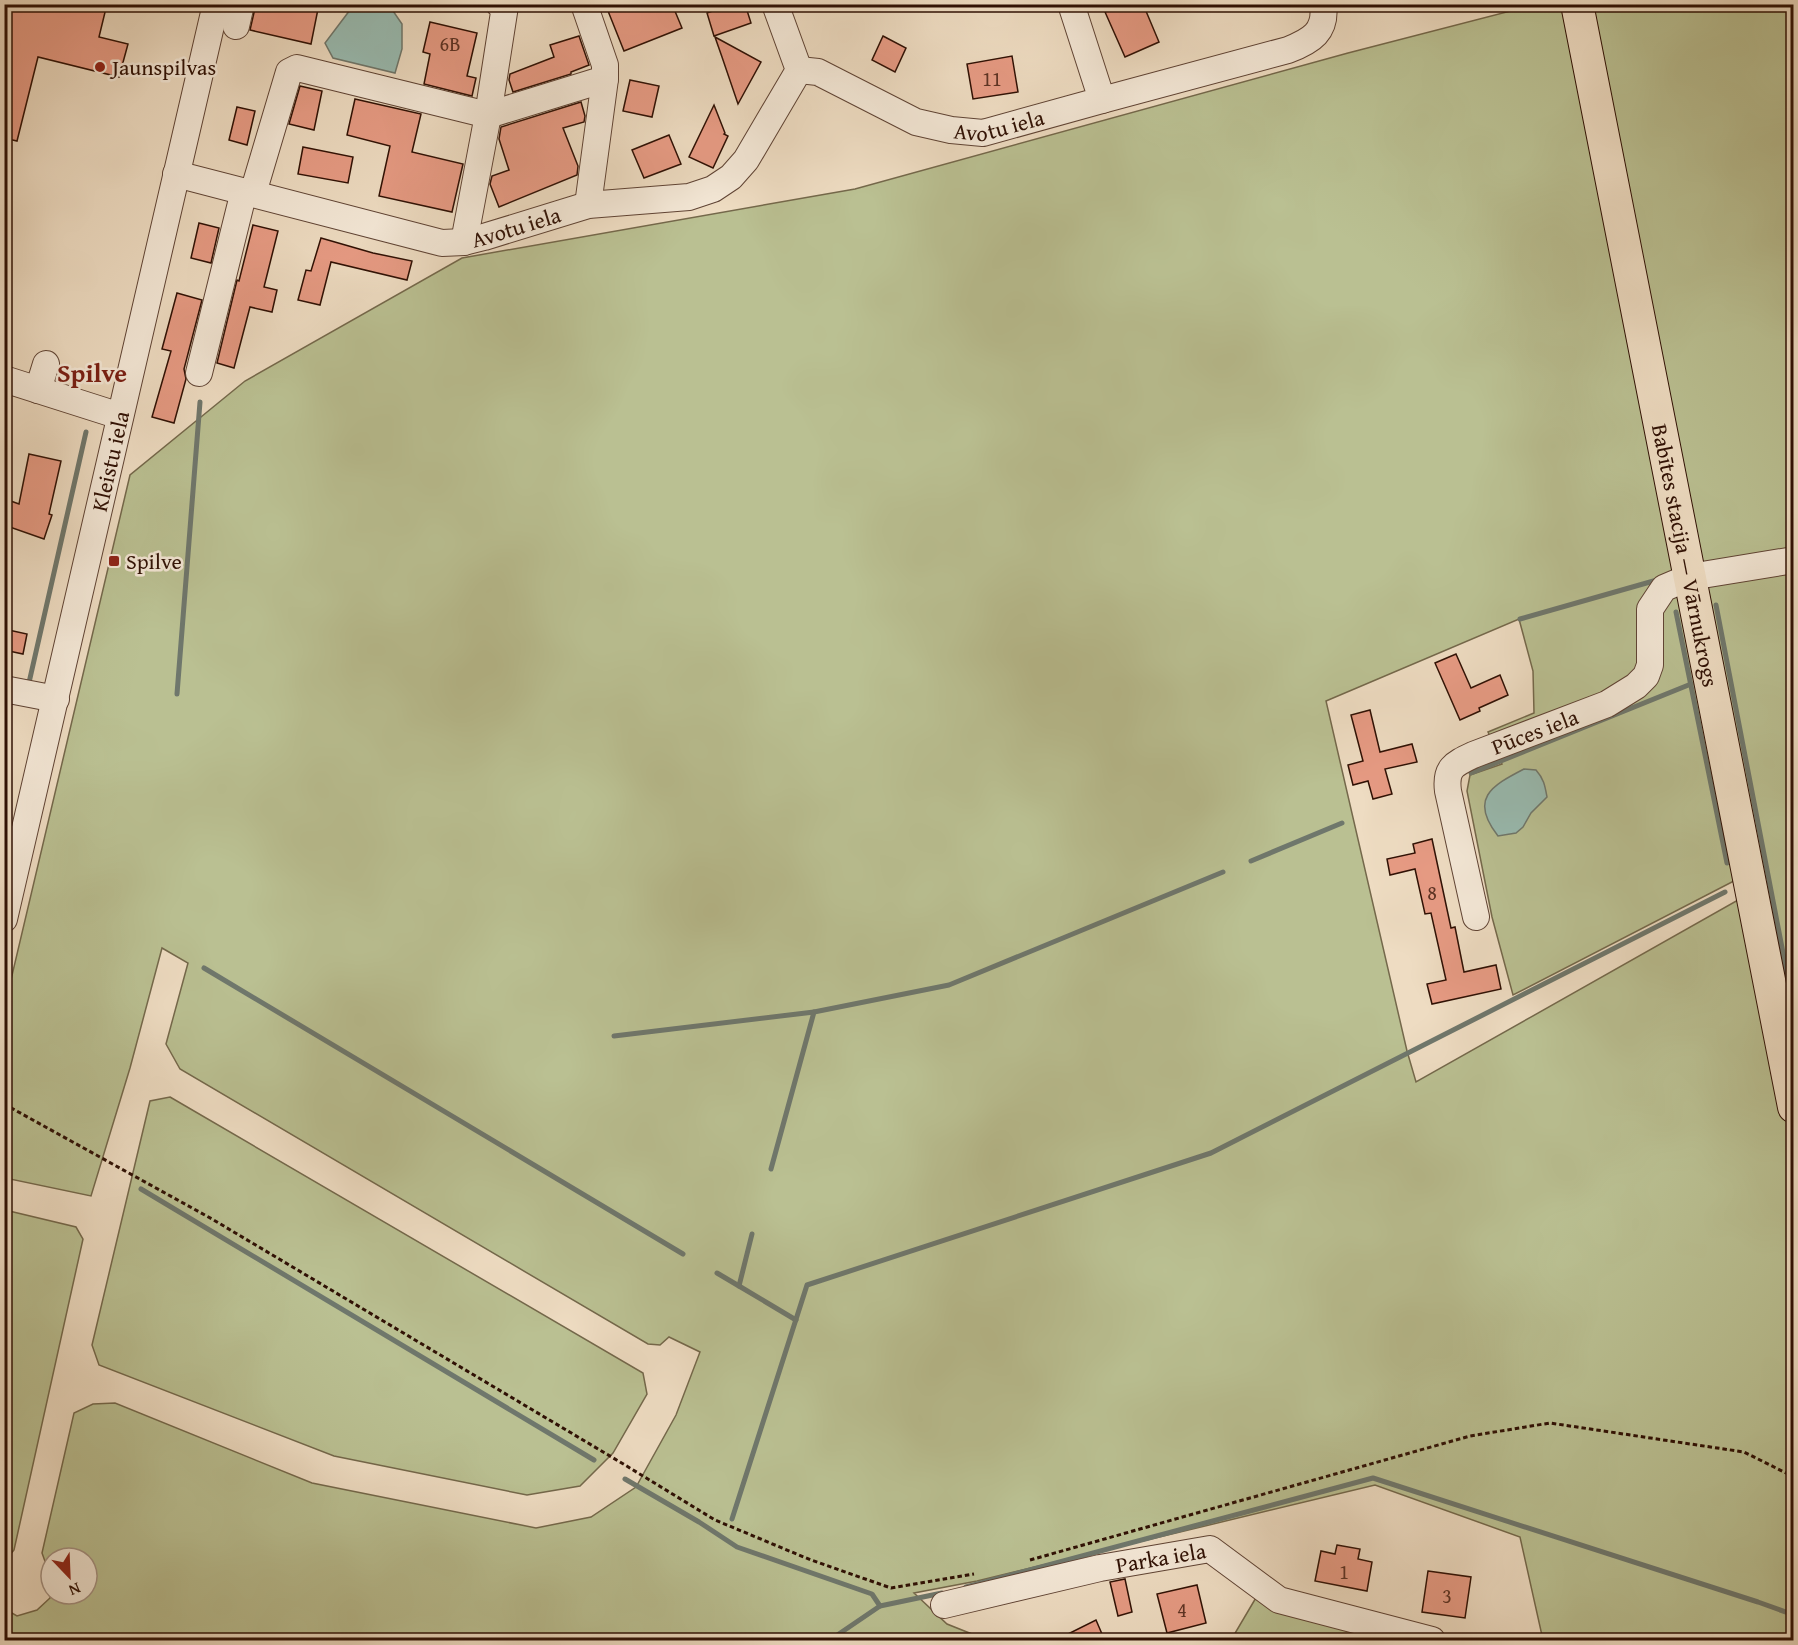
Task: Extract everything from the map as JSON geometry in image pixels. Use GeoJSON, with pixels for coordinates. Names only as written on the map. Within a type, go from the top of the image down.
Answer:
{"type":"FeatureCollection","features":[{"type":"Feature","properties":{"kind":"main road","name":"Babītes stacija — Vārnukrogs"},"geometry":{"type":"LineString","coordinates":[[1577,4],[1794,1107]]}},
{"type":"Feature","properties":{"kind":"street","name":"Kleistu iela"},"geometry":{"type":"LineString","coordinates":[[4,919],[216,4]]}},
{"type":"Feature","properties":{"kind":"street"},"geometry":{"type":"LineString","coordinates":[[584,4],[605,65],[605,80],[588,205]]}},
{"type":"Feature","properties":{"kind":"street"},"geometry":{"type":"LineString","coordinates":[[775,4],[799,70]]}},
{"type":"Feature","properties":{"kind":"street"},"geometry":{"type":"LineString","coordinates":[[1071,4],[1102,100]]}},
{"type":"Feature","properties":{"kind":"street","name":"Avotu iela"},"geometry":{"type":"LineString","coordinates":[[176,174],[442,243],[464,242],[588,205],[689,197],[713,189],[731,177],[746,160],[799,70],[818,72],[916,122],[951,130],[983,133],[1288,50],[1305,43],[1318,32],[1325,17],[1323,4]]}},
{"type":"Feature","properties":{"kind":"street"},"geometry":{"type":"LineString","coordinates":[[464,242],[488,115],[502,5]]}},
{"type":"Feature","properties":{"kind":"street"},"geometry":{"type":"LineString","coordinates":[[200,373],[248,192],[290,72],[297,68],[488,115],[605,80]]}},
{"type":"Feature","properties":{"kind":"street"},"geometry":{"type":"LineString","coordinates":[[38,390],[46,364]]}},
{"type":"Feature","properties":{"kind":"street"},"geometry":{"type":"LineString","coordinates":[[4,379],[120,416]]}},
{"type":"Feature","properties":{"kind":"street","name":"Pūces iela"},"geometry":{"type":"LineString","coordinates":[[1476,917],[1446,778],[1456,763],[1607,704],[1636,686],[1646,676],[1650,665],[1650,609],[1664,588],[1690,577],[1794,560]]}},
{"type":"Feature","properties":{"kind":"street"},"geometry":{"type":"LineString","coordinates":[[4,689],[56,699]]}},
{"type":"Feature","properties":{"kind":"street","name":"Parka iela"},"geometry":{"type":"LineString","coordinates":[[944,1605],[1100,1568],[1210,1549],[1280,1600],[1432,1641]]}},
{"type":"Feature","properties":{"kind":"path"},"geometry":{"type":"LineString","coordinates":[[4,1104],[212,1219],[716,1520],[811,1560],[891,1588],[975,1574]]}},
{"type":"Feature","properties":{"kind":"path"},"geometry":{"type":"LineString","coordinates":[[1029,1561],[1470,1436],[1550,1423],[1744,1452],[1794,1477]]}},
{"type":"Feature","properties":{"kind":"green space"},"geometry":{"type":"Polygon","coordinates":[[[1534,5],[1793,5],[1793,1640],[1543,1640],[1520,1537],[1375,1485],[977,1581],[914,1593],[947,1624],[987,1640],[5,1640],[5,1609],[17,1616],[37,1610],[41,1606],[99,1606],[99,1546],[44,1546],[74,1413],[93,1404],[115,1403],[312,1483],[536,1528],[591,1517],[636,1487],[676,1415],[700,1352],[669,1337],[660,1345],[648,1344],[180,1069],[166,1044],[188,963],[162,948],[130,1068],[91,1196],[5,1178],[5,1005],[130,475],[245,381],[462,258],[855,189],[1348,53],[1534,5]],[[1519,619],[1326,701],[1416,1082],[1770,882],[1759,868],[1513,995],[1492,917],[1467,791],[1470,775],[1502,764],[1488,732],[1534,713],[1533,671],[1519,619]]]}},
{"type":"Feature","properties":{"kind":"green space"},"geometry":{"type":"Polygon","coordinates":[[[170,1097],[643,1373],[647,1394],[613,1453],[580,1486],[527,1495],[334,1456],[99,1365],[92,1345],[150,1101],[170,1097]]]}},
{"type":"Feature","properties":{"kind":"green space"},"geometry":{"type":"Polygon","coordinates":[[[5,1210],[76,1227],[83,1239],[14,1550],[5,1561],[5,1210]]]}},
{"type":"Feature","properties":{"kind":"green space"},"geometry":{"type":"Polygon","coordinates":[[[1257,1596],[1355,1632],[1353,1640],[1231,1640],[1257,1596]]]}},
{"type":"Feature","properties":{"kind":"water"},"geometry":{"type":"Polygon","coordinates":[[[364,5],[391,8],[402,24],[402,49],[395,73],[333,58],[325,43],[350,10],[364,5]]]}},
{"type":"Feature","properties":{"kind":"water"},"geometry":{"type":"Polygon","coordinates":[[[1524,769],[1536,770],[1545,786],[1547,797],[1516,833],[1498,836],[1485,812],[1488,795],[1502,781],[1524,769]]]}},
{"type":"Feature","properties":{"kind":"building","name":"Jaunspilvas"},"geometry":{"type":"Polygon","coordinates":[[[4,4],[107,4],[99,37],[128,44],[119,77],[38,57],[17,141],[4,138],[4,4]]]}},
{"type":"Feature","properties":{"kind":"building"},"geometry":{"type":"Polygon","coordinates":[[[256,4],[319,4],[311,44],[250,30],[256,4]]]}},
{"type":"Feature","properties":{"kind":"building"},"geometry":{"type":"Polygon","coordinates":[[[625,4],[672,4],[682,28],[624,51],[608,11],[625,4]]]}},
{"type":"Feature","properties":{"kind":"building"},"geometry":{"type":"Polygon","coordinates":[[[732,4],[745,4],[751,23],[714,36],[707,13],[732,4]]]}},
{"type":"Feature","properties":{"kind":"building"},"geometry":{"type":"Polygon","coordinates":[[[1123,4],[1143,4],[1159,42],[1125,57],[1105,12],[1123,4]]]}},
{"type":"Feature","properties":{"kind":"building"},"geometry":{"type":"Polygon","coordinates":[[[430,22],[477,33],[467,76],[476,78],[472,96],[424,84],[430,54],[423,52],[430,22]]]}},
{"type":"Feature","properties":{"kind":"building"},"geometry":{"type":"Polygon","coordinates":[[[579,36],[589,65],[571,74],[513,92],[509,80],[510,74],[554,57],[550,45],[579,36]]]}},
{"type":"Feature","properties":{"kind":"building"},"geometry":{"type":"Polygon","coordinates":[[[883,36],[906,48],[895,72],[872,60],[883,36]]]}},
{"type":"Feature","properties":{"kind":"building"},"geometry":{"type":"Polygon","coordinates":[[[715,37],[761,62],[738,104],[722,57],[715,37]]]}},
{"type":"Feature","properties":{"kind":"building"},"geometry":{"type":"Polygon","coordinates":[[[1012,56],[1018,92],[973,99],[967,64],[1012,56]]]}},
{"type":"Feature","properties":{"kind":"building"},"geometry":{"type":"Polygon","coordinates":[[[630,80],[659,86],[652,117],[623,111],[630,80]]]}},
{"type":"Feature","properties":{"kind":"building"},"geometry":{"type":"Polygon","coordinates":[[[300,86],[322,91],[314,130],[289,124],[300,86]]]}},
{"type":"Feature","properties":{"kind":"building"},"geometry":{"type":"Polygon","coordinates":[[[355,99],[421,114],[412,152],[463,164],[452,212],[379,196],[390,146],[347,135],[355,99]]]}},
{"type":"Feature","properties":{"kind":"building"},"geometry":{"type":"Polygon","coordinates":[[[581,102],[585,116],[584,122],[563,128],[578,166],[577,175],[499,207],[490,184],[492,176],[509,170],[499,139],[501,127],[581,102]]]}},
{"type":"Feature","properties":{"kind":"building"},"geometry":{"type":"Polygon","coordinates":[[[714,105],[724,134],[728,136],[713,168],[689,157],[714,105]]]}},
{"type":"Feature","properties":{"kind":"building"},"geometry":{"type":"Polygon","coordinates":[[[237,107],[255,111],[247,145],[229,140],[237,107]]]}},
{"type":"Feature","properties":{"kind":"building"},"geometry":{"type":"Polygon","coordinates":[[[669,135],[681,164],[644,178],[632,150],[669,135]]]}},
{"type":"Feature","properties":{"kind":"building"},"geometry":{"type":"Polygon","coordinates":[[[303,147],[353,157],[348,183],[298,174],[303,147]]]}},
{"type":"Feature","properties":{"kind":"building"},"geometry":{"type":"Polygon","coordinates":[[[199,223],[219,228],[211,263],[191,258],[199,223]]]}},
{"type":"Feature","properties":{"kind":"building"},"geometry":{"type":"Polygon","coordinates":[[[253,225],[278,231],[264,287],[277,290],[272,312],[250,307],[234,368],[217,363],[253,225]]]}},
{"type":"Feature","properties":{"kind":"building"},"geometry":{"type":"Polygon","coordinates":[[[321,238],[373,253],[412,261],[407,280],[331,262],[320,305],[298,300],[306,270],[311,271],[321,238]]]}},
{"type":"Feature","properties":{"kind":"building"},"geometry":{"type":"Polygon","coordinates":[[[177,293],[202,300],[184,369],[186,379],[174,423],[152,417],[171,351],[162,349],[177,293]]]}},
{"type":"Feature","properties":{"kind":"building"},"geometry":{"type":"Polygon","coordinates":[[[29,454],[61,461],[49,514],[52,515],[44,539],[4,525],[4,512],[8,500],[19,504],[29,454]]]}},
{"type":"Feature","properties":{"kind":"building"},"geometry":{"type":"Polygon","coordinates":[[[4,629],[27,634],[23,654],[4,650],[4,629]]]}},
{"type":"Feature","properties":{"kind":"building"},"geometry":{"type":"Polygon","coordinates":[[[1456,654],[1471,688],[1500,675],[1508,695],[1479,708],[1480,711],[1460,720],[1435,663],[1456,654]]]}},
{"type":"Feature","properties":{"kind":"building"},"geometry":{"type":"Polygon","coordinates":[[[1370,710],[1380,752],[1412,744],[1417,762],[1385,769],[1392,794],[1373,799],[1368,781],[1353,785],[1348,765],[1363,761],[1351,715],[1370,710]]]}},
{"type":"Feature","properties":{"kind":"building"},"geometry":{"type":"Polygon","coordinates":[[[1432,839],[1451,928],[1455,927],[1464,972],[1496,965],[1501,989],[1432,1004],[1427,984],[1446,980],[1431,913],[1425,914],[1415,869],[1390,875],[1387,859],[1415,853],[1413,844],[1432,839]]]}},
{"type":"Feature","properties":{"kind":"building"},"geometry":{"type":"Polygon","coordinates":[[[1337,1545],[1360,1549],[1358,1559],[1372,1562],[1367,1591],[1315,1581],[1321,1551],[1335,1554],[1337,1545]]]}},
{"type":"Feature","properties":{"kind":"building"},"geometry":{"type":"Polygon","coordinates":[[[1428,1571],[1471,1577],[1465,1618],[1422,1612],[1428,1571]]]}},
{"type":"Feature","properties":{"kind":"building"},"geometry":{"type":"Polygon","coordinates":[[[1125,1579],[1132,1612],[1118,1616],[1110,1582],[1125,1579]]]}},
{"type":"Feature","properties":{"kind":"building"},"geometry":{"type":"Polygon","coordinates":[[[1197,1585],[1206,1623],[1167,1633],[1157,1594],[1197,1585]]]}},
{"type":"Feature","properties":{"kind":"building"},"geometry":{"type":"Polygon","coordinates":[[[1096,1620],[1105,1641],[1054,1641],[1096,1620]]]}},
{"type":"Feature","properties":{"kind":"waterway"},"geometry":{"type":"LineString","coordinates":[[177,694],[200,402]]}},
{"type":"Feature","properties":{"kind":"waterway"},"geometry":{"type":"LineString","coordinates":[[28,687],[86,432]]}},
{"type":"Feature","properties":{"kind":"waterway"},"geometry":{"type":"LineString","coordinates":[[1520,619],[1657,580]]}},
{"type":"Feature","properties":{"kind":"waterway"},"geometry":{"type":"LineString","coordinates":[[1716,605],[1794,1010]]}},
{"type":"Feature","properties":{"kind":"waterway"},"geometry":{"type":"LineString","coordinates":[[1676,612],[1727,863]]}},
{"type":"Feature","properties":{"kind":"waterway"},"geometry":{"type":"LineString","coordinates":[[1471,773],[1691,684]]}},
{"type":"Feature","properties":{"kind":"waterway"},"geometry":{"type":"LineString","coordinates":[[1251,861],[1342,823]]}},
{"type":"Feature","properties":{"kind":"waterway"},"geometry":{"type":"LineString","coordinates":[[771,1169],[814,1012],[949,985],[1223,872]]}},
{"type":"Feature","properties":{"kind":"waterway"},"geometry":{"type":"LineString","coordinates":[[732,1519],[807,1285],[1211,1153],[1725,892]]}},
{"type":"Feature","properties":{"kind":"waterway"},"geometry":{"type":"LineString","coordinates":[[204,968],[683,1254]]}},
{"type":"Feature","properties":{"kind":"waterway"},"geometry":{"type":"LineString","coordinates":[[614,1036],[814,1012]]}},
{"type":"Feature","properties":{"kind":"waterway"},"geometry":{"type":"LineString","coordinates":[[141,1189],[594,1460]]}},
{"type":"Feature","properties":{"kind":"waterway"},"geometry":{"type":"LineString","coordinates":[[752,1234],[739,1286],[796,1320]]}},
{"type":"Feature","properties":{"kind":"waterway"},"geometry":{"type":"LineString","coordinates":[[717,1273],[739,1286]]}},
{"type":"Feature","properties":{"kind":"waterway"},"geometry":{"type":"LineString","coordinates":[[966,1587],[1373,1478],[1794,1615]]}},
{"type":"Feature","properties":{"kind":"waterway"},"geometry":{"type":"LineString","coordinates":[[625,1479],[737,1547],[872,1594],[880,1606]]}},
{"type":"Feature","properties":{"kind":"waterway"},"geometry":{"type":"LineString","coordinates":[[830,1640],[880,1606],[942,1593]]}},
{"type":"Feature","properties":{"kind":"place","name":"Jaunspilvas"},"geometry":{"type":"Point","coordinates":[100,67]}},
{"type":"Feature","properties":{"kind":"place","name":"Spilve"},"geometry":{"type":"Point","coordinates":[114,561]}},
{"type":"Feature","properties":{"kind":"district","name":"Spilve"},"geometry":{"type":"Point","coordinates":[92,372]}}]}
